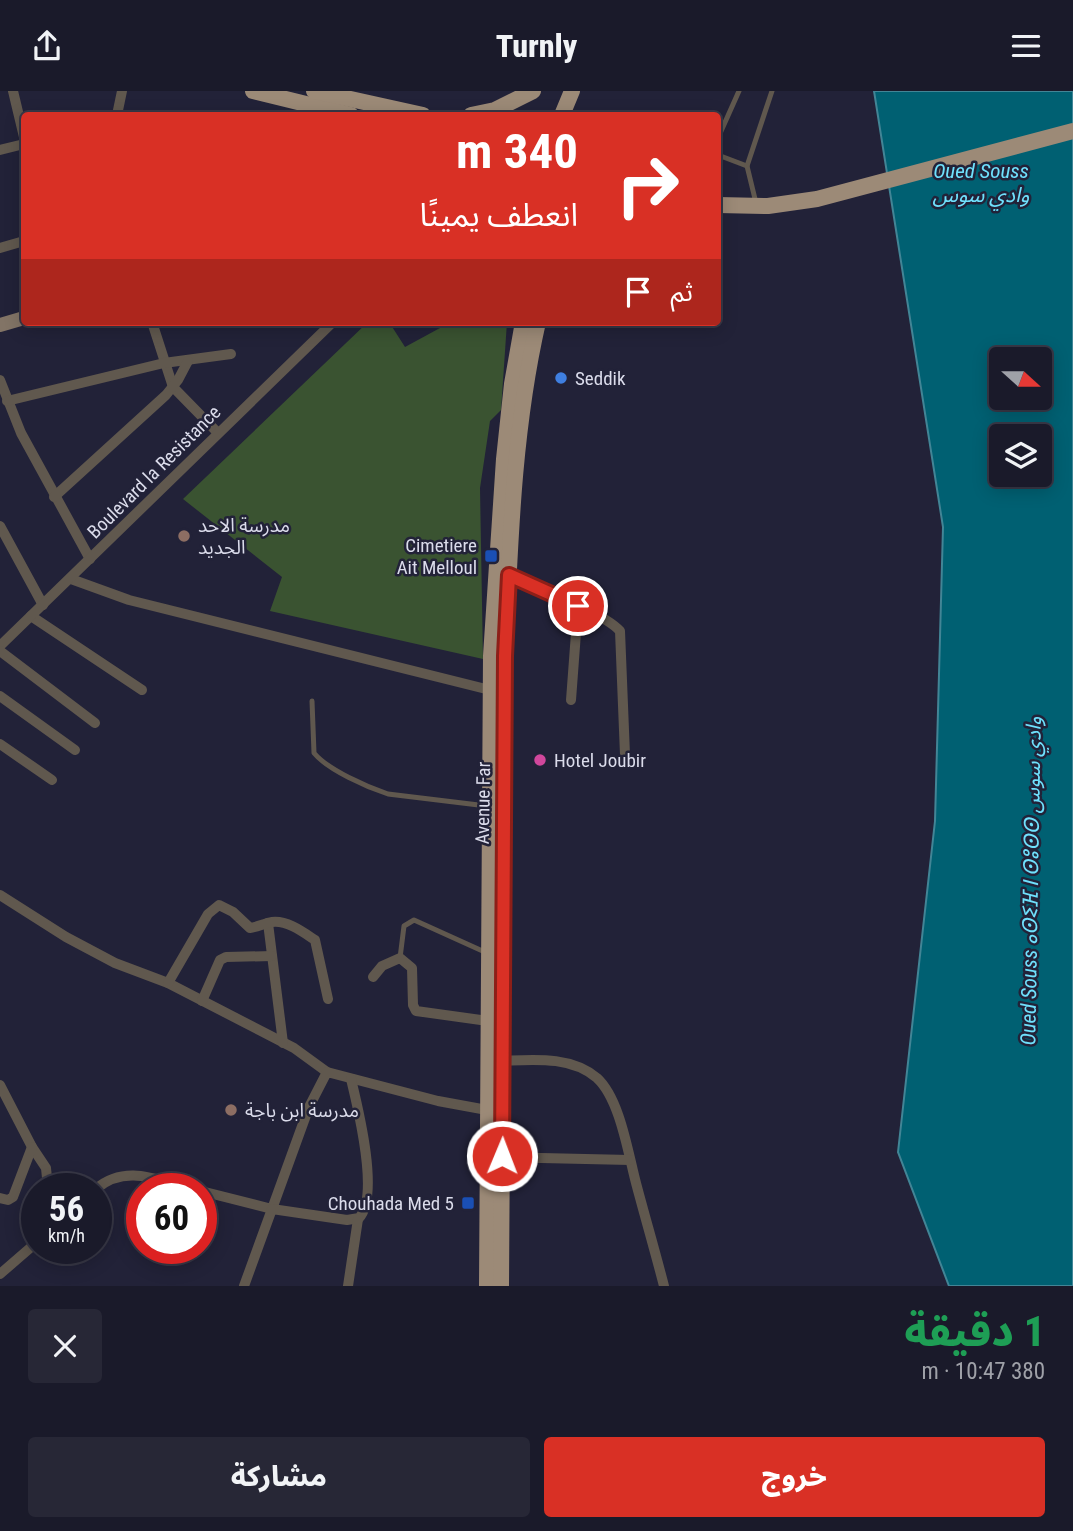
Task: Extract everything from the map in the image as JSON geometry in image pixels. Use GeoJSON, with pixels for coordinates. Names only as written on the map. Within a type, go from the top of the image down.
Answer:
{"type":"FeatureCollection","features":[{"type":"Feature","properties":{"kind":"main road"},"geometry":{"type":"LineString","coordinates":[[253,91],[339,112]]}},
{"type":"Feature","properties":{"kind":"main road"},"geometry":{"type":"LineString","coordinates":[[314,91],[409,112]]}},
{"type":"Feature","properties":{"kind":"main road"},"geometry":{"type":"LineString","coordinates":[[485,112],[533,91]]}},
{"type":"Feature","properties":{"kind":"main road"},"geometry":{"type":"LineString","coordinates":[[563,112],[572,91]]}},
{"type":"Feature","properties":{"kind":"main road"},"geometry":{"type":"LineString","coordinates":[[721,207],[817,199],[1073,131]]}},
{"type":"Feature","properties":{"kind":"main road"},"geometry":{"type":"LineString","coordinates":[[0,325],[21,320]]}},
{"type":"Feature","properties":{"kind":"main road","name":"Avenue Far"},"geometry":{"type":"LineString","coordinates":[[487,1286],[495,1157],[496,1061],[498,692],[491,656],[504,459],[512,383],[522,326]]}},
{"type":"Feature","properties":{"kind":"main road","name":"Avenue Far"},"geometry":{"type":"LineString","coordinates":[[501,1286],[495,1157],[487,1110],[496,1061],[488,1021],[490,806],[521,432],[537,326]]}},
{"type":"Feature","properties":{"kind":"street"},"geometry":{"type":"LineString","coordinates":[[13,91],[21,124]]}},
{"type":"Feature","properties":{"kind":"street"},"geometry":{"type":"LineString","coordinates":[[118,112],[122,91]]}},
{"type":"Feature","properties":{"kind":"street"},"geometry":{"type":"LineString","coordinates":[[0,150],[21,145]]}},
{"type":"Feature","properties":{"kind":"street"},"geometry":{"type":"LineString","coordinates":[[0,248],[21,242]]}},
{"type":"Feature","properties":{"kind":"street"},"geometry":{"type":"LineString","coordinates":[[153,326],[173,387],[218,433]]}},
{"type":"Feature","properties":{"kind":"street","name":"Boulevard la Resistance"},"geometry":{"type":"LineString","coordinates":[[1,643],[71,579],[328,326]]}},
{"type":"Feature","properties":{"kind":"street"},"geometry":{"type":"LineString","coordinates":[[7,401],[164,363],[231,354]]}},
{"type":"Feature","properties":{"kind":"street"},"geometry":{"type":"LineString","coordinates":[[54,497],[173,387],[188,361]]}},
{"type":"Feature","properties":{"kind":"street"},"geometry":{"type":"LineString","coordinates":[[0,380],[21,433],[90,559]]}},
{"type":"Feature","properties":{"kind":"street"},"geometry":{"type":"LineString","coordinates":[[0,526],[43,605]]}},
{"type":"Feature","properties":{"kind":"street"},"geometry":{"type":"LineString","coordinates":[[509,575],[578,606],[615,625],[620,631],[625,755]]}},
{"type":"Feature","properties":{"kind":"street"},"geometry":{"type":"LineString","coordinates":[[71,579],[129,600],[498,692]]}},
{"type":"Feature","properties":{"kind":"street"},"geometry":{"type":"LineString","coordinates":[[571,699],[578,606]]}},
{"type":"Feature","properties":{"kind":"street"},"geometry":{"type":"LineString","coordinates":[[32,616],[142,690]]}},
{"type":"Feature","properties":{"kind":"street"},"geometry":{"type":"LineString","coordinates":[[1,643],[94,723]]}},
{"type":"Feature","properties":{"kind":"street"},"geometry":{"type":"LineString","coordinates":[[0,697],[75,750]]}},
{"type":"Feature","properties":{"kind":"street"},"geometry":{"type":"LineString","coordinates":[[0,744],[52,780]]}},
{"type":"Feature","properties":{"kind":"street"},"geometry":{"type":"LineString","coordinates":[[0,895],[66,937],[115,963],[167,983],[202,1001],[306,1055],[327,1072],[487,1110]]}},
{"type":"Feature","properties":{"kind":"street"},"geometry":{"type":"LineString","coordinates":[[167,983],[208,914],[219,905],[226,907],[250,927],[279,922],[315,940],[328,999]]}},
{"type":"Feature","properties":{"kind":"street"},"geometry":{"type":"LineString","coordinates":[[268,923],[283,1043]]}},
{"type":"Feature","properties":{"kind":"street"},"geometry":{"type":"LineString","coordinates":[[202,1001],[220,960],[226,957],[272,956]]}},
{"type":"Feature","properties":{"kind":"street"},"geometry":{"type":"LineString","coordinates":[[373,977],[382,966],[400,958],[412,968],[413,1005],[416,1011],[488,1021]]}},
{"type":"Feature","properties":{"kind":"street"},"geometry":{"type":"LineString","coordinates":[[496,1061],[534,1059],[563,1063],[597,1079],[609,1095],[617,1113],[664,1286]]}},
{"type":"Feature","properties":{"kind":"street"},"geometry":{"type":"LineString","coordinates":[[244,1286],[309,1107],[327,1072]]}},
{"type":"Feature","properties":{"kind":"street"},"geometry":{"type":"LineString","coordinates":[[217,1195],[272,1209],[347,1220],[362,1216],[367,1166],[351,1079]]}},
{"type":"Feature","properties":{"kind":"street"},"geometry":{"type":"LineString","coordinates":[[0,1105],[2,1089]]}},
{"type":"Feature","properties":{"kind":"street"},"geometry":{"type":"LineString","coordinates":[[2,1089],[46,1173]]}},
{"type":"Feature","properties":{"kind":"street"},"geometry":{"type":"LineString","coordinates":[[0,1198],[8,1200],[13,1197],[32,1147]]}},
{"type":"Feature","properties":{"kind":"street"},"geometry":{"type":"LineString","coordinates":[[495,1157],[629,1160]]}},
{"type":"Feature","properties":{"kind":"street"},"geometry":{"type":"LineString","coordinates":[[348,1286],[358,1219]]}},
{"type":"Feature","properties":{"kind":"street"},"geometry":{"type":"LineString","coordinates":[[0,1274],[21,1256]]}},
{"type":"Feature","properties":{"kind":"lane"},"geometry":{"type":"LineString","coordinates":[[721,131],[739,91]]}},
{"type":"Feature","properties":{"kind":"lane"},"geometry":{"type":"LineString","coordinates":[[757,206],[747,166],[772,91]]}},
{"type":"Feature","properties":{"kind":"lane"},"geometry":{"type":"LineString","coordinates":[[721,156],[747,166]]}},
{"type":"Feature","properties":{"kind":"lane"},"geometry":{"type":"LineString","coordinates":[[312,701],[314,753],[334,767],[388,794],[490,806]]}},
{"type":"Feature","properties":{"kind":"lane"},"geometry":{"type":"LineString","coordinates":[[400,958],[404,926],[414,920],[489,955]]}},
{"type":"Feature","properties":{"kind":"green space"},"geometry":{"type":"Polygon","coordinates":[[[364,326],[392,326],[405,347],[444,326],[507,326],[501,410],[490,421],[480,488],[483,659],[270,611],[282,577],[183,499],[364,326]]]}},
{"type":"Feature","properties":{"kind":"water","name":"Oued Souss وادي سوس"},"geometry":{"type":"Polygon","coordinates":[[[874,91],[1073,91],[1073,1286],[949,1286],[898,1152],[935,821],[943,527],[874,91]]]}},
{"type":"Feature","properties":{"kind":"place","name":"Seddik"},"geometry":{"type":"Point","coordinates":[561,378]}},
{"type":"Feature","properties":{"kind":"place","name":"مدرسة الاحد الجديد"},"geometry":{"type":"Point","coordinates":[184,536]}},
{"type":"Feature","properties":{"kind":"place","name":"Cimetiere Ait Melloul"},"geometry":{"type":"Point","coordinates":[491,556]}},
{"type":"Feature","properties":{"kind":"place","name":"Hotel Joubir"},"geometry":{"type":"Point","coordinates":[540,760]}},
{"type":"Feature","properties":{"kind":"place","name":"مدرسة ابن باجة"},"geometry":{"type":"Point","coordinates":[231,1110]}},
{"type":"Feature","properties":{"kind":"place","name":"Chouhada Med 5"},"geometry":{"type":"Point","coordinates":[468,1203]}},
{"type":"Feature","properties":{"kind":"route"},"geometry":{"type":"LineString","coordinates":[[502,1156],[505,656],[509,575],[578,606]]}},
{"type":"Feature","properties":{"kind":"water label","name":"Oued Souss ⴰⵙⵉⴼ ⵏ ⵙⵓⵙⵙ وادي سوس"},"geometry":{"type":"Point","coordinates":[1031,881]}}]}
